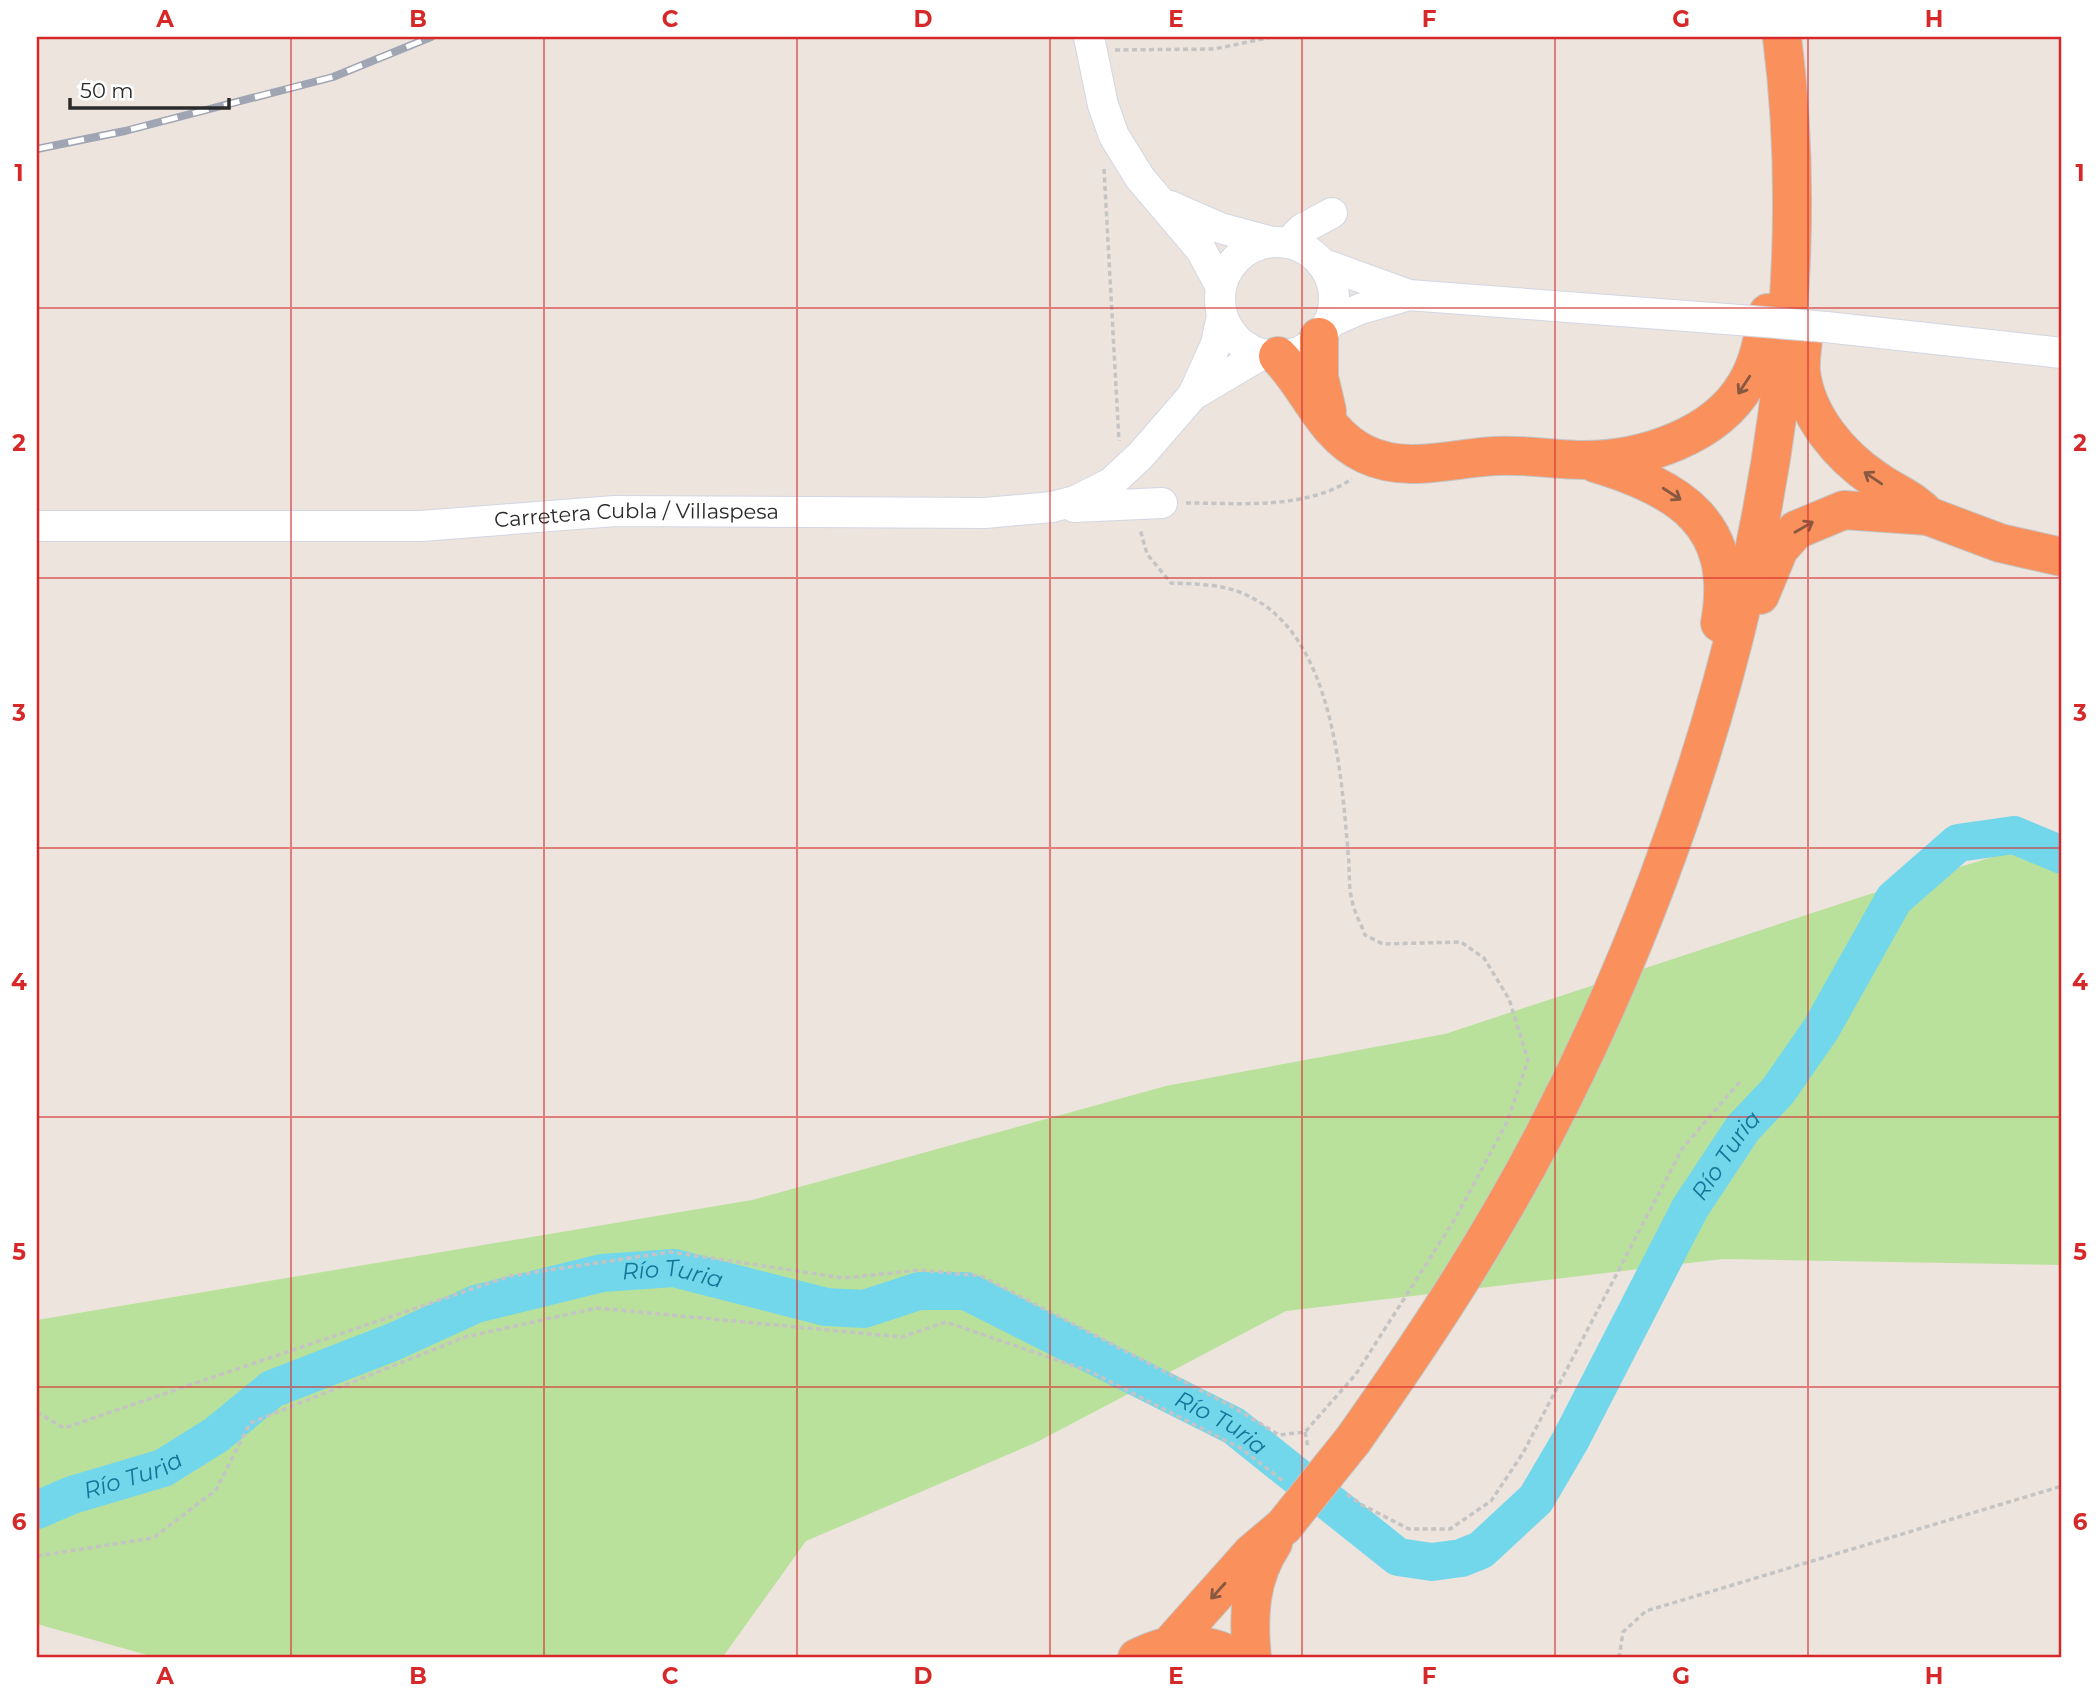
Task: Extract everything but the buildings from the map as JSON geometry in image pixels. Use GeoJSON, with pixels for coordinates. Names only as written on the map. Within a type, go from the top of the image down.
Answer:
{"type":"FeatureCollection","features":[{"type":"Feature","properties":{"kind":"highway"},"geometry":{"type":"LineString","coordinates":[[1252,1658],[1248,1616],[1264,1557],[1284,1526],[1353,1440],[1458,1284],[1545,1134],[1598,1026],[1683,806],[1712,717],[1751,564],[1778,413],[1791,262],[1787,78],[1783,37]]}},
{"type":"Feature","properties":{"kind":"highway"},"geometry":{"type":"LineString","coordinates":[[1783,37],[1802,109],[1806,261],[1801,373],[1816,414],[1836,446],[1864,472],[1916,503],[1928,516]]}},
{"type":"Feature","properties":{"kind":"highway"},"geometry":{"type":"LineString","coordinates":[[1270,355],[1352,447],[1371,457],[1405,464],[1507,455],[1587,460],[1650,451],[1674,443],[1706,425],[1732,403],[1746,385],[1753,370],[1770,309],[1777,201],[1778,124],[1787,78]]}},
{"type":"Feature","properties":{"kind":"highway"},"geometry":{"type":"LineString","coordinates":[[1324,330],[1319,377],[1332,426]]}},
{"type":"Feature","properties":{"kind":"highway"},"geometry":{"type":"LineString","coordinates":[[1587,460],[1640,478],[1676,495],[1700,519],[1716,553],[1723,587],[1721,616],[1683,806]]}},
{"type":"Feature","properties":{"kind":"highway"},"geometry":{"type":"LineString","coordinates":[[1712,717],[1754,615],[1766,574],[1779,549],[1796,530],[1844,510],[1928,516],[2000,543],[2062,557]]}},
{"type":"Feature","properties":{"kind":"highway"},"geometry":{"type":"LineString","coordinates":[[1153,1652],[1252,1553],[1284,1526]]}},
{"type":"Feature","properties":{"kind":"highway"},"geometry":{"type":"LineString","coordinates":[[1153,1652],[1206,1646],[1236,1658]]}},
{"type":"Feature","properties":{"kind":"street"},"geometry":{"type":"LineString","coordinates":[[1090,43],[1108,121],[1140,178],[1164,203],[1201,250],[1221,287],[1222,316],[1238,341],[1270,355],[1298,352],[1324,330],[1360,309],[1409,295]]}},
{"type":"Feature","properties":{"kind":"street"},"geometry":{"type":"LineString","coordinates":[[1164,203],[1220,228],[1310,252],[1329,275],[1334,297],[1324,330]]}},
{"type":"Feature","properties":{"kind":"street"},"geometry":{"type":"LineString","coordinates":[[1221,287],[1237,258],[1256,245],[1280,242],[1332,213]]}},
{"type":"Feature","properties":{"kind":"street"},"geometry":{"type":"LineString","coordinates":[[1321,263],[1409,295],[1826,327],[2062,354]]}},
{"type":"Feature","properties":{"kind":"street","name":"Carretera Cubla / Villaspesa"},"geometry":{"type":"LineString","coordinates":[[37,526],[464,525],[615,511],[985,513],[1052,507],[1084,497],[1124,473],[1193,395],[1213,352],[1222,316]]}},
{"type":"Feature","properties":{"kind":"street","name":"Carretera Cubla / Villaspesa"},"geometry":{"type":"LineString","coordinates":[[1193,395],[1270,355]]}},
{"type":"Feature","properties":{"kind":"street"},"geometry":{"type":"LineString","coordinates":[[1052,507],[1163,503]]}},
{"type":"Feature","properties":{"kind":"path"},"geometry":{"type":"LineString","coordinates":[[1090,43],[1214,48],[1272,37]]}},
{"type":"Feature","properties":{"kind":"path"},"geometry":{"type":"LineString","coordinates":[[1108,121],[1102,147],[1119,455],[1124,473]]}},
{"type":"Feature","properties":{"kind":"path"},"geometry":{"type":"LineString","coordinates":[[1163,503],[1271,502],[1312,497],[1341,487],[1363,473],[1371,457]]}},
{"type":"Feature","properties":{"kind":"path"},"geometry":{"type":"LineString","coordinates":[[37,1412],[64,1427],[510,1276],[670,1252],[844,1278],[920,1270],[981,1276],[1233,1407],[1279,1435],[1305,1432],[1356,1374],[1455,1219],[1507,1122],[1528,1060],[1509,999],[1485,958],[1461,942],[1383,944],[1365,935],[1352,901],[1340,772],[1327,708],[1306,653],[1276,613],[1244,593],[1199,584],[1171,583],[1147,554],[1133,505]]}},
{"type":"Feature","properties":{"kind":"path"},"geometry":{"type":"LineString","coordinates":[[1347,1494],[1362,1505],[1409,1529],[1450,1529],[1491,1501],[1523,1453],[1682,1149],[1742,1079]]}},
{"type":"Feature","properties":{"kind":"path"},"geometry":{"type":"LineString","coordinates":[[37,1556],[153,1538],[216,1490],[250,1423],[465,1337],[597,1308],[902,1337],[946,1322],[1088,1371],[1242,1448],[1284,1482]]}},
{"type":"Feature","properties":{"kind":"path"},"geometry":{"type":"LineString","coordinates":[[1619,1658],[1623,1632],[1646,1611],[2062,1486]]}},
{"type":"Feature","properties":{"kind":"green space"},"geometry":{"type":"Polygon","coordinates":[[[2062,836],[2062,1265],[1723,1259],[1286,1311],[1037,1442],[806,1541],[722,1658],[158,1658],[37,1624],[37,1320],[752,1200],[1166,1086],[1445,1034],[1864,896],[2062,836]]]}},
{"type":"Feature","properties":{"kind":"waterway","name":"Río Turia"},"geometry":{"type":"LineString","coordinates":[[37,1510],[72,1495],[163,1468],[216,1435],[272,1389],[393,1342],[476,1304],[602,1273],[674,1268],[826,1307],[864,1309],[919,1291],[966,1291],[1234,1426],[1398,1557],[1432,1562],[1461,1558],[1481,1550],[1536,1499],[1570,1441],[1690,1208],[1743,1128],[1778,1091],[1821,1029],[1894,899],[1958,843],[2014,835],[2062,855]]}},
{"type":"Feature","properties":{"kind":"railway"},"geometry":{"type":"LineString","coordinates":[[37,149],[125,131],[333,77],[431,37]]}}]}
